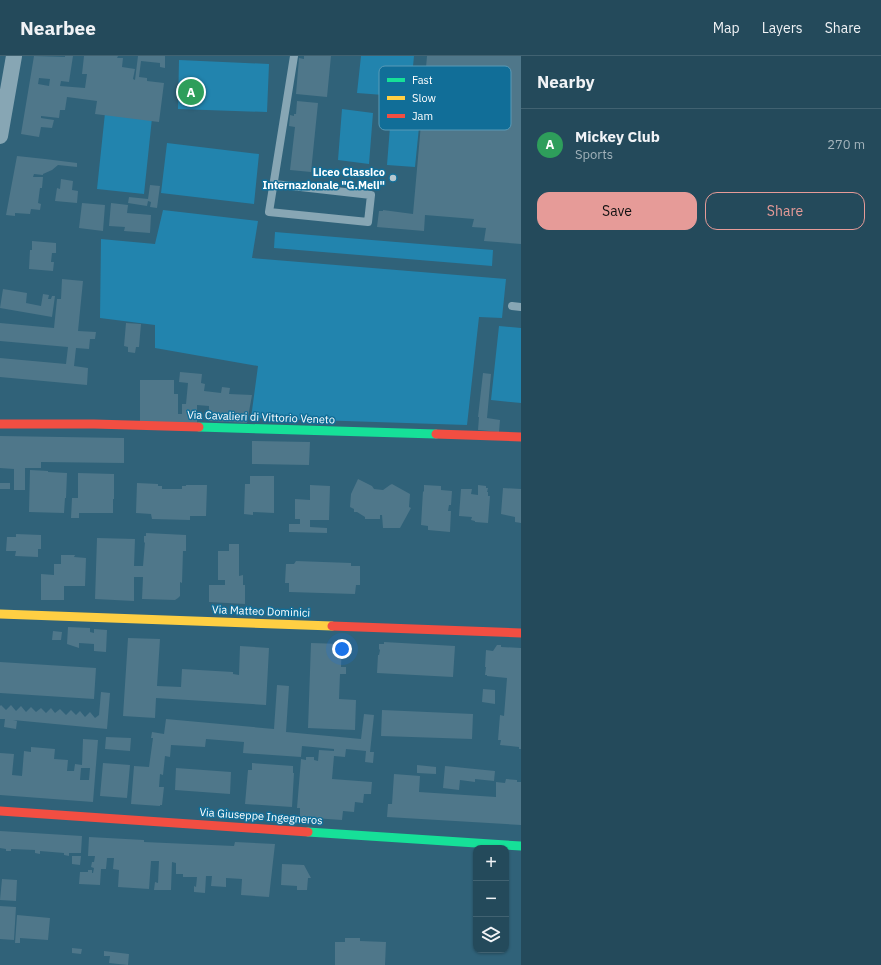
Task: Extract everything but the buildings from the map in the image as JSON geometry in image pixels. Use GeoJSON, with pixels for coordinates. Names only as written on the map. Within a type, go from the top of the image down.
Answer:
{"type":"FeatureCollection","features":[{"type":"Feature","properties":{"kind":"street"},"geometry":{"type":"LineString","coordinates":[[0,136],[14,56]]}},
{"type":"Feature","properties":{"kind":"street","name":"Via Cavalieri di Vittorio Veneto"},"geometry":{"type":"LineString","coordinates":[[0,424],[110,425],[521,438]]}},
{"type":"Feature","properties":{"kind":"street","name":"Via Matteo Dominici"},"geometry":{"type":"LineString","coordinates":[[0,614],[521,632]]}},
{"type":"Feature","properties":{"kind":"street","name":"Via Giuseppe Ingegneros"},"geometry":{"type":"LineString","coordinates":[[0,811],[521,846]]}},
{"type":"Feature","properties":{"kind":"lane"},"geometry":{"type":"LineString","coordinates":[[274,184],[371,195],[368,222],[269,212],[294,56]]}},
{"type":"Feature","properties":{"kind":"lane"},"geometry":{"type":"LineString","coordinates":[[512,306],[521,307]]}},
{"type":"Feature","properties":{"kind":"shaded area"},"geometry":{"type":"Polygon","coordinates":[[[361,56],[414,56],[413,66],[379,66],[379,95],[357,93],[361,56]]]}},
{"type":"Feature","properties":{"kind":"shaded area"},"geometry":{"type":"Polygon","coordinates":[[[179,60],[269,64],[267,112],[178,109],[179,60]]]}},
{"type":"Feature","properties":{"kind":"shaded area"},"geometry":{"type":"Polygon","coordinates":[[[342,109],[373,113],[369,164],[338,160],[342,109]]]}},
{"type":"Feature","properties":{"kind":"shaded area"},"geometry":{"type":"Polygon","coordinates":[[[105,113],[152,118],[144,194],[97,189],[105,113]]]}},
{"type":"Feature","properties":{"kind":"shaded area"},"geometry":{"type":"Polygon","coordinates":[[[390,130],[419,130],[415,167],[387,165],[390,130]]]}},
{"type":"Feature","properties":{"kind":"shaded area"},"geometry":{"type":"Polygon","coordinates":[[[167,143],[259,154],[254,204],[161,193],[167,143]]]}},
{"type":"Feature","properties":{"kind":"shaded area"},"geometry":{"type":"Polygon","coordinates":[[[163,210],[258,221],[252,258],[506,279],[502,318],[479,317],[467,425],[251,418],[258,366],[155,348],[155,325],[100,318],[101,239],[155,244],[163,210]]]}},
{"type":"Feature","properties":{"kind":"shaded area"},"geometry":{"type":"Polygon","coordinates":[[[275,232],[493,250],[492,266],[274,248],[275,232]]]}},
{"type":"Feature","properties":{"kind":"shaded area"},"geometry":{"type":"Polygon","coordinates":[[[499,326],[521,328],[521,403],[491,400],[499,326]]]}},
{"type":"Feature","properties":{"kind":"traffic: fast"},"geometry":{"type":"LineString","coordinates":[[199,427],[436,434]]}},
{"type":"Feature","properties":{"kind":"traffic: fast"},"geometry":{"type":"LineString","coordinates":[[308,832],[521,846]]}},
{"type":"Feature","properties":{"kind":"traffic: slow"},"geometry":{"type":"LineString","coordinates":[[0,614],[332,626]]}},
{"type":"Feature","properties":{"kind":"traffic: jam"},"geometry":{"type":"LineString","coordinates":[[0,424],[94,424],[199,427]]}},
{"type":"Feature","properties":{"kind":"traffic: jam"},"geometry":{"type":"LineString","coordinates":[[436,434],[521,437]]}},
{"type":"Feature","properties":{"kind":"traffic: jam"},"geometry":{"type":"LineString","coordinates":[[332,626],[521,633]]}},
{"type":"Feature","properties":{"kind":"traffic: jam"},"geometry":{"type":"LineString","coordinates":[[0,811],[308,832]]}},
{"type":"Feature","properties":{"kind":"place","name":"Mickey Club"},"geometry":{"type":"Point","coordinates":[191,92]}},
{"type":"Feature","properties":{"kind":"place","name":"Liceo Classico Internazionale \"G.Meli\""},"geometry":{"type":"Point","coordinates":[393,178]}}]}
